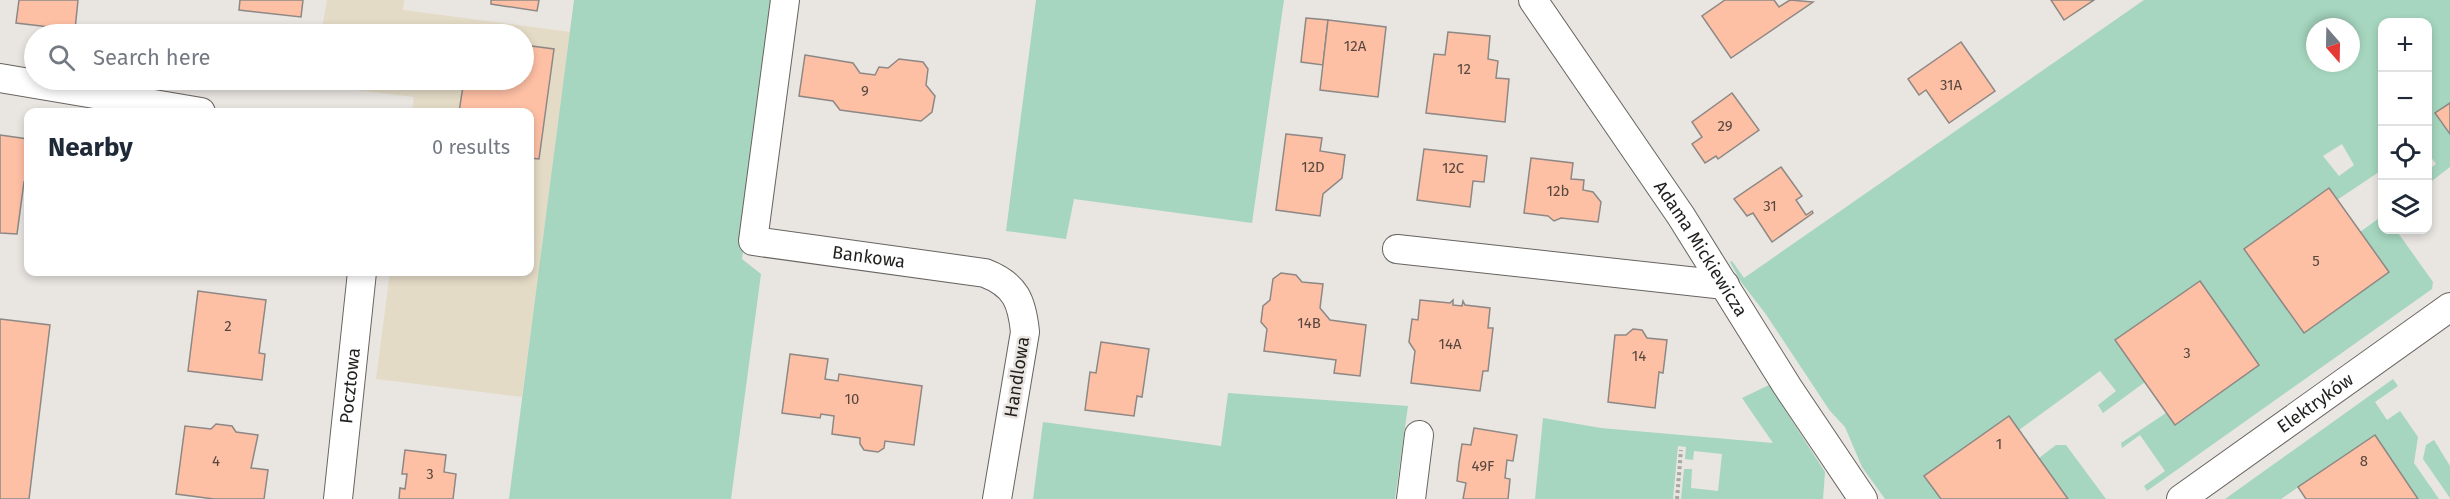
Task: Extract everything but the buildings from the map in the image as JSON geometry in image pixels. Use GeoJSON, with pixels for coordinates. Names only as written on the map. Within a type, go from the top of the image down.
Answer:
{"type":"FeatureCollection","features":[{"type":"Feature","properties":{"kind":"street","name":"Bankowa"},"geometry":{"type":"LineString","coordinates":[[785,0],[753,241],[985,273]]}},
{"type":"Feature","properties":{"kind":"street","name":"Adama Mickiewicza"},"geometry":{"type":"LineString","coordinates":[[1533,0],[1725,285],[1787,386],[1863,499]]}},
{"type":"Feature","properties":{"kind":"street"},"geometry":{"type":"LineString","coordinates":[[0,78],[24,82]]}},
{"type":"Feature","properties":{"kind":"street"},"geometry":{"type":"LineString","coordinates":[[71,90],[177,108]]}},
{"type":"Feature","properties":{"kind":"street"},"geometry":{"type":"LineString","coordinates":[[1397,249],[1725,285]]}},
{"type":"Feature","properties":{"kind":"street","name":"Handlowa"},"geometry":{"type":"LineString","coordinates":[[985,273],[1000,279],[1010,287],[1022,306],[1025,332],[997,499]]}},
{"type":"Feature","properties":{"kind":"street","name":"Pocztowa"},"geometry":{"type":"LineString","coordinates":[[338,499],[362,276]]}},
{"type":"Feature","properties":{"kind":"street","name":"Elektryków"},"geometry":{"type":"LineString","coordinates":[[2181,499],[2450,307]]}},
{"type":"Feature","properties":{"kind":"street"},"geometry":{"type":"LineString","coordinates":[[1410,499],[1419,435]]}},
{"type":"Feature","properties":{"kind":"path"},"geometry":{"type":"LineString","coordinates":[[1677,499],[1681,450]]}},
{"type":"Feature","properties":{"kind":"shaded area"},"geometry":{"type":"Polygon","coordinates":[[[327,0],[404,0],[403,10],[509,24],[323,24],[327,0]]]}},
{"type":"Feature","properties":{"kind":"shaded area"},"geometry":{"type":"Polygon","coordinates":[[[534,27],[570,32],[522,397],[376,379],[389,276],[534,276],[534,108],[413,108],[414,97],[356,90],[534,90],[534,27]]]}},
{"type":"Feature","properties":{"kind":"green space"},"geometry":{"type":"Polygon","coordinates":[[[574,0],[777,0],[742,259],[761,274],[731,499],[509,499],[574,0]]]}},
{"type":"Feature","properties":{"kind":"green space"},"geometry":{"type":"Polygon","coordinates":[[[1036,0],[1284,0],[1252,223],[1074,199],[1066,239],[1006,231],[1036,0]]]}},
{"type":"Feature","properties":{"kind":"green space"},"geometry":{"type":"Polygon","coordinates":[[[2144,0],[2450,0],[2450,103],[2436,113],[2450,134],[2450,167],[2432,181],[2432,167],[2436,164],[2432,158],[2432,18],[2378,18],[2378,173],[2337,200],[2329,188],[2244,249],[2304,333],[2389,272],[2360,232],[2378,219],[2378,234],[2399,234],[2433,282],[2432,289],[2147,491],[2144,486],[2165,471],[2140,435],[2122,448],[2121,443],[2166,413],[2176,425],[2259,365],[2200,281],[2115,340],[2145,382],[2103,413],[2098,405],[2116,391],[2100,371],[2019,430],[2009,416],[1925,475],[1941,499],[1885,499],[1862,467],[1845,427],[1830,411],[1765,313],[1741,282],[1730,262],[1732,261],[1744,278],[2144,0]],[[2342,144],[2323,156],[2339,176],[2354,165],[2342,144]]]}},
{"type":"Feature","properties":{"kind":"green space"},"geometry":{"type":"Polygon","coordinates":[[[2393,379],[2398,386],[2375,402],[2387,420],[2400,411],[2418,437],[2414,463],[2439,499],[2418,499],[2375,435],[2281,499],[2225,499],[2393,379]]]}},
{"type":"Feature","properties":{"kind":"green space"},"geometry":{"type":"Polygon","coordinates":[[[1769,385],[1825,472],[1823,499],[1681,499],[1684,469],[1692,469],[1691,488],[1718,491],[1722,454],[1694,451],[1693,460],[1685,459],[1686,447],[1678,446],[1673,499],[1535,499],[1543,418],[1601,428],[1773,443],[1742,398],[1769,385]]]}},
{"type":"Feature","properties":{"kind":"green space"},"geometry":{"type":"Polygon","coordinates":[[[1228,393],[1408,406],[1395,499],[1033,499],[1043,422],[1221,446],[1228,393]]]}},
{"type":"Feature","properties":{"kind":"green space"},"geometry":{"type":"Polygon","coordinates":[[[2434,440],[2450,466],[2450,498],[2423,459],[2426,445],[2434,440]]]}},
{"type":"Feature","properties":{"kind":"green space"},"geometry":{"type":"Polygon","coordinates":[[[2056,445],[2066,445],[2106,499],[2068,499],[2039,458],[2056,445]]]}}]}
